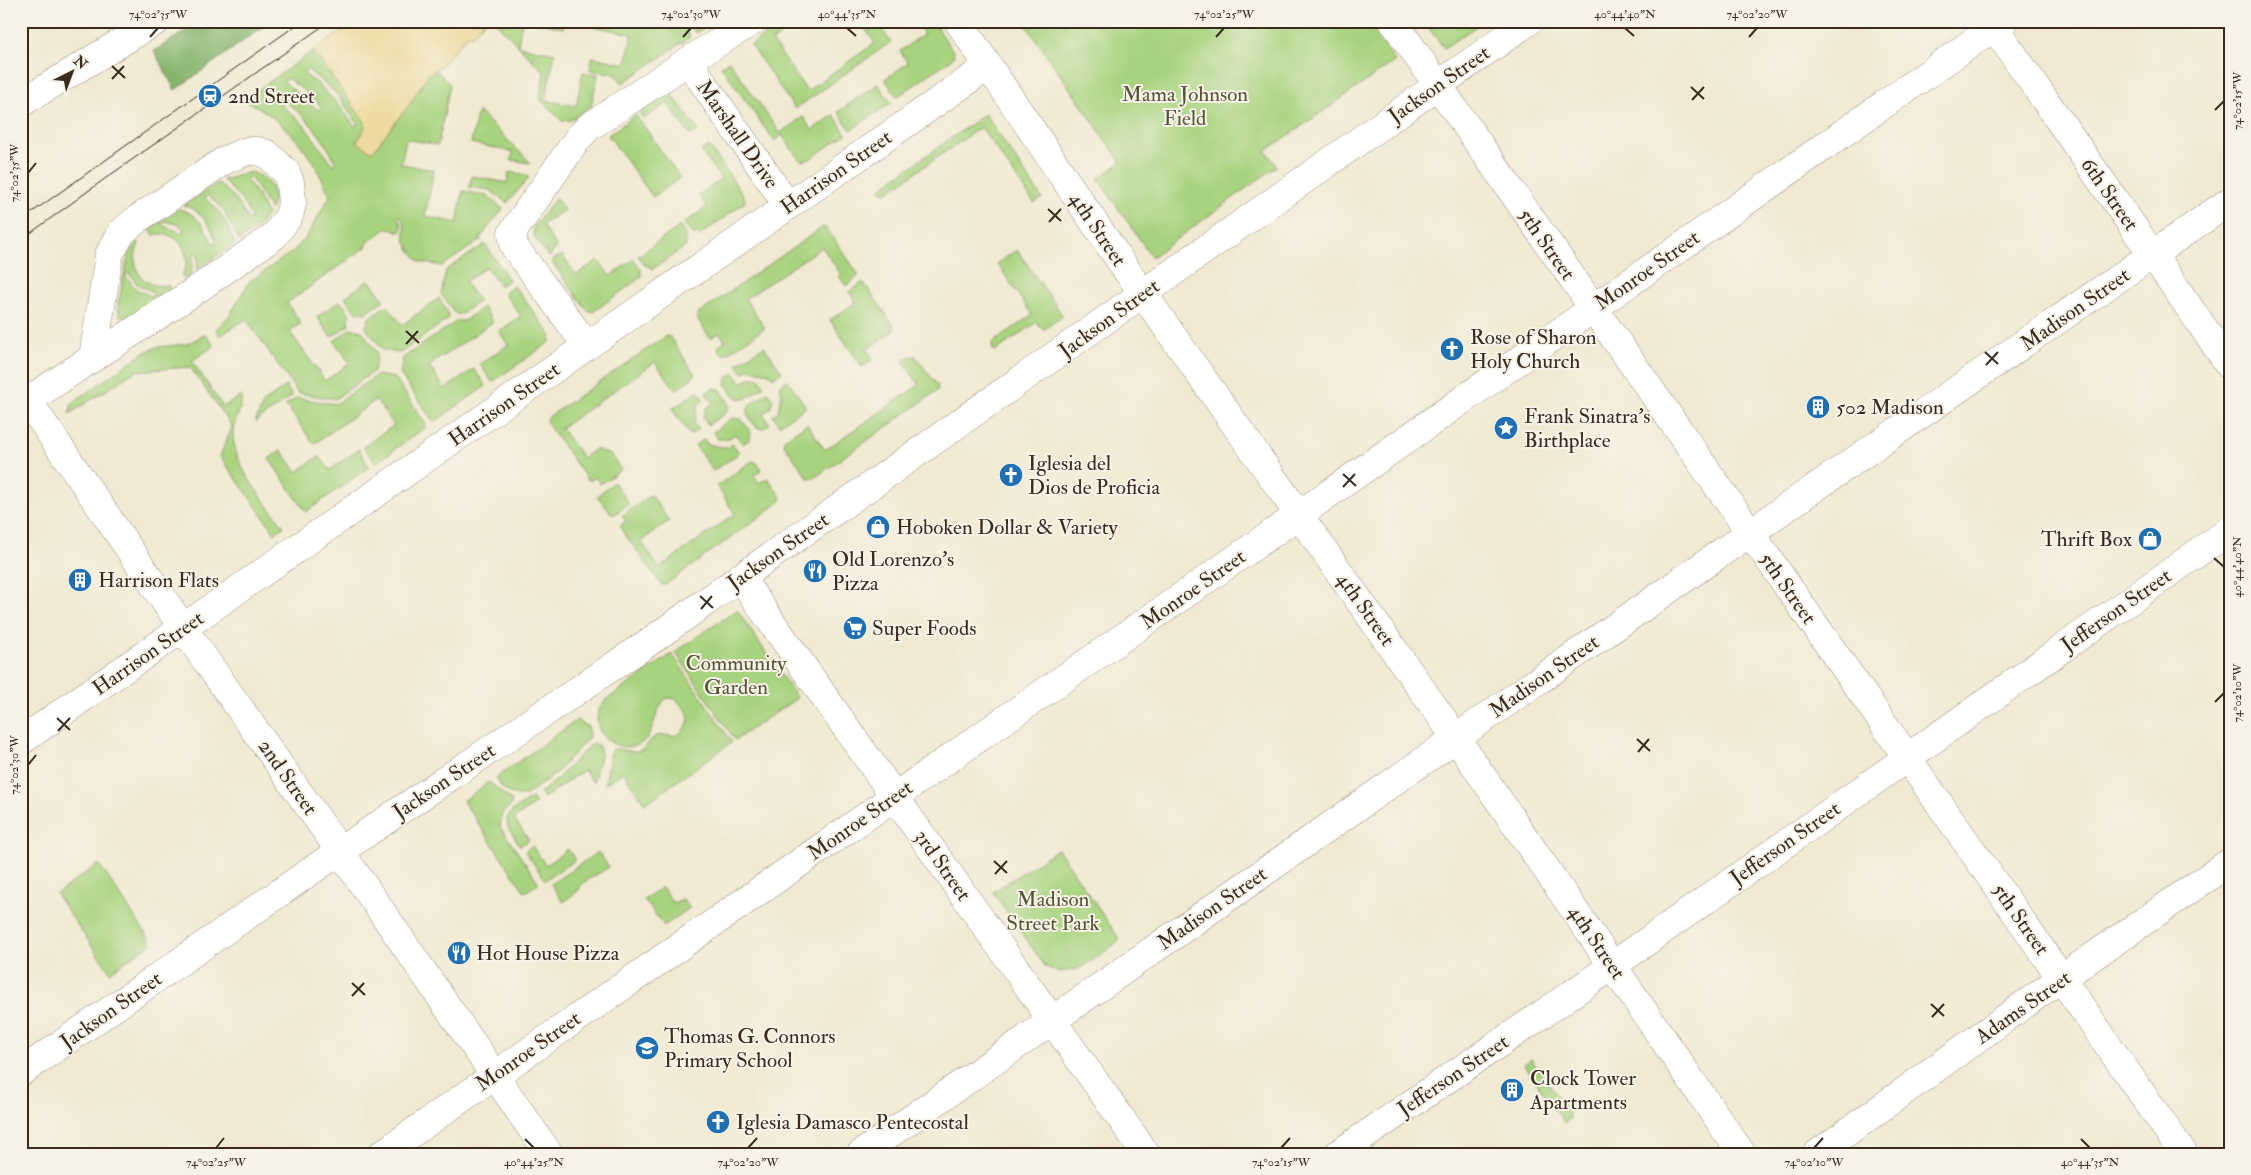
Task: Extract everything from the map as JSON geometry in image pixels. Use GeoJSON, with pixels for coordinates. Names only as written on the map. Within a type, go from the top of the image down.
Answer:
{"type":"FeatureCollection","features":[{"type":"Feature","properties":{"kind":"street"},"geometry":{"type":"LineString","coordinates":[[21,104],[156,21]]}},
{"type":"Feature","properties":{"kind":"street","name":"Marshall Drive"},"geometry":{"type":"LineString","coordinates":[[587,346],[514,246],[512,233],[515,226],[561,166],[579,137],[589,127],[688,61],[753,21]]}},
{"type":"Feature","properties":{"kind":"street"},"geometry":{"type":"LineString","coordinates":[[958,21],[987,67]]}},
{"type":"Feature","properties":{"kind":"street","name":"5th Street"},"geometry":{"type":"LineString","coordinates":[[1393,21],[1592,308],[1908,756],[2184,1154]]}},
{"type":"Feature","properties":{"kind":"street","name":"Jackson Street"},"geometry":{"type":"LineString","coordinates":[[21,1072],[649,642],[1528,21]]}},
{"type":"Feature","properties":{"kind":"street","name":"6th Street"},"geometry":{"type":"LineString","coordinates":[[1996,23],[2153,256],[2230,366]]}},
{"type":"Feature","properties":{"kind":"street","name":"Monroe Street"},"geometry":{"type":"LineString","coordinates":[[382,1154],[1300,514],[1996,23]]}},
{"type":"Feature","properties":{"kind":"street","name":"Marshall Drive"},"geometry":{"type":"LineString","coordinates":[[688,61],[788,206]]}},
{"type":"Feature","properties":{"kind":"street","name":"Harrison Street"},"geometry":{"type":"LineString","coordinates":[[21,741],[987,67]]}},
{"type":"Feature","properties":{"kind":"street","name":"4th Street"},"geometry":{"type":"LineString","coordinates":[[987,67],[1143,293],[1456,738],[1742,1154]]}},
{"type":"Feature","properties":{"kind":"street"},"geometry":{"type":"LineString","coordinates":[[25,403],[92,357],[186,297],[274,236],[289,216],[292,204],[290,182],[286,172],[277,162],[267,154],[256,151],[236,154],[144,215],[122,232],[108,255],[92,357]]}},
{"type":"Feature","properties":{"kind":"street","name":"Madison Street"},"geometry":{"type":"LineString","coordinates":[[861,1154],[1750,533],[2230,201]]}},
{"type":"Feature","properties":{"kind":"street","name":"2nd Street"},"geometry":{"type":"LineString","coordinates":[[25,403],[549,1154]]}},
{"type":"Feature","properties":{"kind":"street","name":"Jefferson Street"},"geometry":{"type":"LineString","coordinates":[[1338,1154],[1613,965],[2230,530]]}},
{"type":"Feature","properties":{"kind":"street","name":"3rd Street"},"geometry":{"type":"LineString","coordinates":[[740,577],[1146,1154]]}},
{"type":"Feature","properties":{"kind":"street","name":"Adams Street"},"geometry":{"type":"LineString","coordinates":[[1817,1154],[2062,978],[2230,862]]}},
{"type":"Feature","properties":{"kind":"green space"},"geometry":{"type":"Polygon","coordinates":[[[201,21],[267,21],[263,27],[175,90],[154,51],[201,21]]]}},
{"type":"Feature","properties":{"kind":"green space"},"geometry":{"type":"Polygon","coordinates":[[[494,21],[522,21],[518,46],[494,21]]]}},
{"type":"Feature","properties":{"kind":"green space"},"geometry":{"type":"Polygon","coordinates":[[[530,21],[565,21],[563,28],[530,21]]]}},
{"type":"Feature","properties":{"kind":"green space"},"geometry":{"type":"Polygon","coordinates":[[[593,21],[679,21],[690,37],[623,83],[614,74],[590,70],[592,57],[626,64],[632,34],[592,26],[593,21]]]}},
{"type":"Feature","properties":{"kind":"green space"},"geometry":{"type":"Polygon","coordinates":[[[685,21],[713,21],[696,33],[685,21]]]}},
{"type":"Feature","properties":{"kind":"green space"},"geometry":{"type":"Polygon","coordinates":[[[785,21],[793,21],[777,32],[780,36],[772,41],[807,91],[875,43],[865,29],[865,21],[871,21],[875,26],[878,24],[891,42],[795,109],[751,45],[785,21]]]}},
{"type":"Feature","properties":{"kind":"green space"},"geometry":{"type":"Polygon","coordinates":[[[916,21],[933,21],[953,51],[954,57],[897,97],[885,79],[908,63],[900,51],[924,34],[916,21]]]}},
{"type":"Feature","properties":{"kind":"green space","name":"Mama Johnson Field"},"geometry":{"type":"Polygon","coordinates":[[[1023,21],[1367,21],[1395,61],[1266,151],[1277,166],[1152,257],[1098,179],[1121,162],[1023,21]]]}},
{"type":"Feature","properties":{"kind":"green space"},"geometry":{"type":"Polygon","coordinates":[[[1423,21],[1484,21],[1444,48],[1423,21]]]}},
{"type":"Feature","properties":{"kind":"green space"},"geometry":{"type":"Polygon","coordinates":[[[519,46],[555,53],[545,100],[576,106],[583,72],[598,74],[591,106],[571,120],[562,121],[540,99],[544,72],[519,46]]]}},
{"type":"Feature","properties":{"kind":"green space"},"geometry":{"type":"Polygon","coordinates":[[[313,51],[366,122],[365,127],[378,145],[428,75],[435,69],[450,84],[438,145],[406,139],[401,164],[434,170],[425,216],[457,223],[463,191],[488,196],[503,209],[480,238],[481,240],[442,266],[420,262],[407,245],[404,222],[400,216],[397,217],[402,225],[401,232],[387,228],[368,242],[366,247],[287,303],[301,323],[290,332],[325,381],[350,363],[334,341],[351,328],[362,331],[377,353],[374,371],[335,399],[298,393],[246,319],[220,336],[216,329],[230,315],[249,282],[292,252],[305,239],[330,196],[315,166],[296,140],[273,117],[244,100],[313,51]],[[307,69],[304,74],[332,97],[354,126],[358,124],[337,94],[307,69]],[[287,78],[284,82],[318,110],[322,107],[306,92],[287,78]],[[280,98],[278,102],[303,124],[333,165],[336,164],[326,145],[313,127],[289,104],[280,98]]]}},
{"type":"Feature","properties":{"kind":"green space"},"geometry":{"type":"Polygon","coordinates":[[[729,61],[780,133],[803,117],[812,130],[834,115],[846,134],[810,159],[802,161],[782,135],[774,141],[721,66],[729,61]]]}},
{"type":"Feature","properties":{"kind":"green space"},"geometry":{"type":"Polygon","coordinates":[[[878,84],[891,103],[851,130],[838,112],[878,84]]]}},
{"type":"Feature","properties":{"kind":"green space"},"geometry":{"type":"Polygon","coordinates":[[[670,92],[698,130],[690,135],[667,103],[644,119],[639,113],[670,92]]]}},
{"type":"Feature","properties":{"kind":"green space"},"geometry":{"type":"Polygon","coordinates":[[[478,111],[531,163],[511,160],[513,152],[471,143],[478,111]]]}},
{"type":"Feature","properties":{"kind":"green space"},"geometry":{"type":"Polygon","coordinates":[[[985,114],[1042,198],[1034,203],[981,127],[886,193],[881,190],[882,187],[985,114]]]}},
{"type":"Feature","properties":{"kind":"green space"},"geometry":{"type":"Polygon","coordinates":[[[636,115],[680,178],[653,197],[608,135],[636,115]]]}},
{"type":"Feature","properties":{"kind":"green space"},"geometry":{"type":"Polygon","coordinates":[[[709,146],[744,196],[745,202],[699,236],[691,233],[684,223],[707,207],[699,195],[721,179],[701,151],[709,146]]]}},
{"type":"Feature","properties":{"kind":"green space"},"geometry":{"type":"Polygon","coordinates":[[[250,172],[256,174],[266,181],[273,191],[273,203],[270,209],[252,180],[249,177],[246,179],[258,196],[267,214],[258,227],[239,241],[224,211],[208,195],[205,199],[216,208],[224,219],[234,244],[197,270],[198,254],[194,253],[191,275],[185,279],[182,275],[186,267],[186,259],[182,245],[170,236],[163,234],[154,235],[150,229],[179,209],[195,217],[207,232],[212,243],[216,242],[212,230],[201,215],[184,205],[218,183],[233,196],[248,219],[252,218],[241,199],[223,180],[250,172]],[[164,221],[162,225],[181,233],[184,229],[178,224],[164,221]]]}},
{"type":"Feature","properties":{"kind":"green space"},"geometry":{"type":"Polygon","coordinates":[[[509,172],[528,175],[528,179],[507,203],[490,190],[469,187],[472,176],[507,183],[509,172]]]}},
{"type":"Feature","properties":{"kind":"green space"},"geometry":{"type":"Polygon","coordinates":[[[556,198],[564,210],[542,225],[557,247],[549,257],[534,237],[534,226],[556,198]]]}},
{"type":"Feature","properties":{"kind":"green space"},"geometry":{"type":"Polygon","coordinates":[[[680,226],[686,237],[686,246],[653,269],[645,265],[638,256],[680,226]]]}},
{"type":"Feature","properties":{"kind":"green space"},"geometry":{"type":"Polygon","coordinates":[[[823,227],[827,229],[859,275],[846,286],[839,276],[841,274],[822,247],[745,299],[765,328],[725,355],[718,350],[719,345],[725,341],[719,333],[710,338],[697,318],[698,314],[823,227]]]}},
{"type":"Feature","properties":{"kind":"green space"},"geometry":{"type":"Polygon","coordinates":[[[137,241],[139,244],[135,260],[136,268],[140,275],[151,284],[159,286],[168,285],[170,290],[131,317],[125,318],[120,316],[118,305],[128,256],[137,241]],[[129,273],[125,275],[136,289],[153,297],[153,292],[137,284],[129,273]]]}},
{"type":"Feature","properties":{"kind":"green space"},"geometry":{"type":"Polygon","coordinates":[[[485,244],[509,280],[500,286],[486,267],[465,282],[479,301],[461,314],[456,314],[441,294],[446,270],[485,244]]]}},
{"type":"Feature","properties":{"kind":"green space"},"geometry":{"type":"Polygon","coordinates":[[[1017,250],[1063,316],[1043,330],[1037,322],[996,351],[993,350],[992,343],[1032,315],[997,263],[1017,250]]]}},
{"type":"Feature","properties":{"kind":"green space"},"geometry":{"type":"Polygon","coordinates":[[[562,255],[576,275],[598,260],[610,276],[634,259],[641,270],[641,277],[593,312],[587,310],[551,261],[562,255]]]}},
{"type":"Feature","properties":{"kind":"green space"},"geometry":{"type":"Polygon","coordinates":[[[369,280],[384,300],[365,313],[355,311],[345,297],[369,280]]]}},
{"type":"Feature","properties":{"kind":"green space"},"geometry":{"type":"Polygon","coordinates":[[[864,283],[894,326],[893,331],[867,349],[873,359],[862,367],[830,320],[856,302],[849,292],[864,283]]]}},
{"type":"Feature","properties":{"kind":"green space"},"geometry":{"type":"Polygon","coordinates":[[[514,286],[551,335],[550,342],[492,382],[480,364],[508,345],[499,331],[521,316],[504,293],[514,286]]]}},
{"type":"Feature","properties":{"kind":"green space"},"geometry":{"type":"Polygon","coordinates":[[[439,298],[448,313],[448,319],[400,353],[383,350],[366,328],[369,318],[387,305],[402,325],[439,298]]]}},
{"type":"Feature","properties":{"kind":"green space"},"geometry":{"type":"Polygon","coordinates":[[[340,301],[350,314],[348,319],[349,325],[331,337],[317,317],[340,301]]]}},
{"type":"Feature","properties":{"kind":"green space"},"geometry":{"type":"Polygon","coordinates":[[[483,307],[493,322],[429,366],[445,389],[474,369],[486,386],[436,421],[433,421],[400,374],[403,358],[457,321],[464,321],[483,307]]]}},
{"type":"Feature","properties":{"kind":"green space"},"geometry":{"type":"Polygon","coordinates":[[[206,334],[214,346],[192,361],[223,407],[242,397],[233,429],[235,447],[252,484],[284,527],[275,533],[220,456],[232,427],[190,367],[136,371],[69,414],[72,403],[143,353],[157,347],[187,344],[206,334]]]}},
{"type":"Feature","properties":{"kind":"green space"},"geometry":{"type":"Polygon","coordinates":[[[666,336],[670,337],[694,373],[694,376],[676,390],[655,362],[561,428],[583,458],[595,449],[611,455],[621,470],[600,484],[596,477],[591,480],[587,479],[546,422],[547,418],[666,336]]]}},
{"type":"Feature","properties":{"kind":"green space"},"geometry":{"type":"Polygon","coordinates":[[[764,346],[782,372],[773,378],[769,373],[749,369],[743,373],[737,364],[764,346]]]}},
{"type":"Feature","properties":{"kind":"green space"},"geometry":{"type":"Polygon","coordinates":[[[910,356],[915,356],[938,386],[937,391],[814,478],[808,478],[784,444],[784,439],[807,424],[825,450],[919,385],[903,361],[910,356]]]}},
{"type":"Feature","properties":{"kind":"green space"},"geometry":{"type":"Polygon","coordinates":[[[734,373],[742,383],[749,378],[759,378],[764,386],[745,399],[736,398],[726,385],[727,378],[734,373]]]}},
{"type":"Feature","properties":{"kind":"green space"},"geometry":{"type":"Polygon","coordinates":[[[377,375],[395,378],[427,426],[376,463],[363,447],[394,425],[376,400],[314,444],[286,405],[297,398],[336,404],[377,375]]]}},
{"type":"Feature","properties":{"kind":"green space"},"geometry":{"type":"Polygon","coordinates":[[[788,380],[806,407],[779,425],[773,415],[778,412],[782,392],[779,386],[788,380]]]}},
{"type":"Feature","properties":{"kind":"green space"},"geometry":{"type":"Polygon","coordinates":[[[286,386],[292,396],[255,422],[264,402],[286,386]]]}},
{"type":"Feature","properties":{"kind":"green space"},"geometry":{"type":"Polygon","coordinates":[[[714,388],[720,389],[729,403],[727,412],[708,425],[703,417],[706,408],[713,403],[706,393],[714,388]]]}},
{"type":"Feature","properties":{"kind":"green space"},"geometry":{"type":"Polygon","coordinates":[[[698,391],[704,400],[698,404],[694,424],[698,429],[690,435],[672,409],[698,391]]]}},
{"type":"Feature","properties":{"kind":"green space"},"geometry":{"type":"Polygon","coordinates":[[[768,392],[773,399],[770,409],[763,414],[770,424],[762,429],[756,427],[747,414],[749,405],[768,392]]]}},
{"type":"Feature","properties":{"kind":"green space"},"geometry":{"type":"Polygon","coordinates":[[[732,418],[741,419],[751,432],[750,439],[743,444],[735,434],[728,439],[718,439],[713,432],[732,418]]]}},
{"type":"Feature","properties":{"kind":"green space"},"geometry":{"type":"Polygon","coordinates":[[[704,439],[707,444],[727,448],[733,444],[739,453],[713,471],[695,445],[704,439]]]}},
{"type":"Feature","properties":{"kind":"green space"},"geometry":{"type":"Polygon","coordinates":[[[359,449],[369,467],[306,512],[269,459],[281,450],[297,472],[319,456],[330,470],[359,449]]]}},
{"type":"Feature","properties":{"kind":"green space"},"geometry":{"type":"Polygon","coordinates":[[[752,461],[756,462],[760,467],[760,471],[754,475],[759,483],[768,478],[781,497],[781,501],[665,585],[661,584],[621,529],[621,525],[626,521],[622,516],[651,495],[669,521],[641,541],[659,568],[735,514],[717,486],[752,461]]]}},
{"type":"Feature","properties":{"kind":"green space"},"geometry":{"type":"Polygon","coordinates":[[[614,482],[629,504],[613,515],[597,496],[614,482]]]}},
{"type":"Feature","properties":{"kind":"green space","name":"Community Garden"},"geometry":{"type":"Polygon","coordinates":[[[737,610],[797,698],[735,740],[675,652],[737,610]]]}},
{"type":"Feature","properties":{"kind":"green space"},"geometry":{"type":"Polygon","coordinates":[[[672,654],[732,742],[645,804],[623,772],[605,784],[611,750],[638,751],[643,749],[653,738],[680,733],[689,721],[688,713],[676,699],[667,698],[659,709],[648,736],[637,745],[627,747],[609,741],[598,727],[597,718],[606,700],[672,654]]]}},
{"type":"Feature","properties":{"kind":"green space"},"geometry":{"type":"Polygon","coordinates":[[[577,720],[588,727],[589,737],[556,773],[525,796],[511,794],[503,789],[497,777],[577,720]]]}},
{"type":"Feature","properties":{"kind":"green space"},"geometry":{"type":"Polygon","coordinates":[[[592,743],[599,746],[601,753],[593,783],[584,770],[544,798],[540,793],[553,783],[592,743]]]}},
{"type":"Feature","properties":{"kind":"green space"},"geometry":{"type":"Polygon","coordinates":[[[489,782],[512,801],[511,805],[502,814],[500,827],[539,883],[525,892],[463,801],[489,782]]]}},
{"type":"Feature","properties":{"kind":"green space"},"geometry":{"type":"Polygon","coordinates":[[[532,798],[536,803],[514,819],[529,840],[520,846],[508,827],[507,818],[512,811],[532,798]]]}},
{"type":"Feature","properties":{"kind":"green space"},"geometry":{"type":"Polygon","coordinates":[[[532,846],[546,865],[568,849],[575,860],[545,880],[525,851],[532,846]]]}},
{"type":"Feature","properties":{"kind":"green space","name":"Madison Street Park"},"geometry":{"type":"Polygon","coordinates":[[[1058,849],[1120,940],[1094,960],[1075,970],[1065,972],[1055,971],[1045,966],[993,892],[1058,849]]]}},
{"type":"Feature","properties":{"kind":"green space"},"geometry":{"type":"Polygon","coordinates":[[[598,852],[609,867],[581,884],[579,890],[563,902],[551,884],[598,852]]]}},
{"type":"Feature","properties":{"kind":"green space"},"geometry":{"type":"Polygon","coordinates":[[[99,864],[152,943],[110,972],[56,894],[99,864]]]}},
{"type":"Feature","properties":{"kind":"green space"},"geometry":{"type":"Polygon","coordinates":[[[662,887],[673,903],[683,899],[690,908],[664,926],[644,899],[662,887]]]}},
{"type":"Feature","properties":{"kind":"green space"},"geometry":{"type":"Polygon","coordinates":[[[1531,1059],[1569,1112],[1570,1119],[1565,1124],[1524,1064],[1531,1059]]]}},
{"type":"Feature","properties":{"kind":"sand"},"geometry":{"type":"Polygon","coordinates":[[[358,21],[486,21],[472,35],[468,35],[440,66],[428,75],[409,105],[372,152],[357,142],[365,127],[365,122],[313,51],[358,21]]]}},
{"type":"Feature","properties":{"kind":"tram line"},"geometry":{"type":"LineString","coordinates":[[21,220],[302,21]]}},
{"type":"Feature","properties":{"kind":"tram line"},"geometry":{"type":"LineString","coordinates":[[21,240],[330,21]]}},
{"type":"Feature","properties":{"kind":"place","name":"2nd Street"},"geometry":{"type":"Point","coordinates":[210,96]}},
{"type":"Feature","properties":{"kind":"place","name":"Rose of Sharon Holy Church"},"geometry":{"type":"Point","coordinates":[1452,349]}},
{"type":"Feature","properties":{"kind":"place","name":"502 Madison"},"geometry":{"type":"Point","coordinates":[1818,407]}},
{"type":"Feature","properties":{"kind":"place","name":"Frank Sinatra's Birthplace"},"geometry":{"type":"Point","coordinates":[1506,428]}},
{"type":"Feature","properties":{"kind":"place","name":"Iglesia del Dios de Proficia"},"geometry":{"type":"Point","coordinates":[1011,475]}},
{"type":"Feature","properties":{"kind":"place","name":"Hoboken Dollar & Variety"},"geometry":{"type":"Point","coordinates":[878,527]}},
{"type":"Feature","properties":{"kind":"place","name":"Thrift Box"},"geometry":{"type":"Point","coordinates":[2150,539]}},
{"type":"Feature","properties":{"kind":"place","name":"Old Lorenzo’s Pizza"},"geometry":{"type":"Point","coordinates":[815,571]}},
{"type":"Feature","properties":{"kind":"place","name":"Harrison Flats"},"geometry":{"type":"Point","coordinates":[80,580]}},
{"type":"Feature","properties":{"kind":"place","name":"Super Foods"},"geometry":{"type":"Point","coordinates":[855,628]}},
{"type":"Feature","properties":{"kind":"place","name":"Hot House Pizza"},"geometry":{"type":"Point","coordinates":[459,953]}},
{"type":"Feature","properties":{"kind":"place","name":"Thomas G. Connors Primary School"},"geometry":{"type":"Point","coordinates":[647,1048]}},
{"type":"Feature","properties":{"kind":"place","name":"Clock Tower Apartments"},"geometry":{"type":"Point","coordinates":[1512,1090]}},
{"type":"Feature","properties":{"kind":"place","name":"Iglesia Damasco Pentecostal"},"geometry":{"type":"Point","coordinates":[718,1122]}}]}
